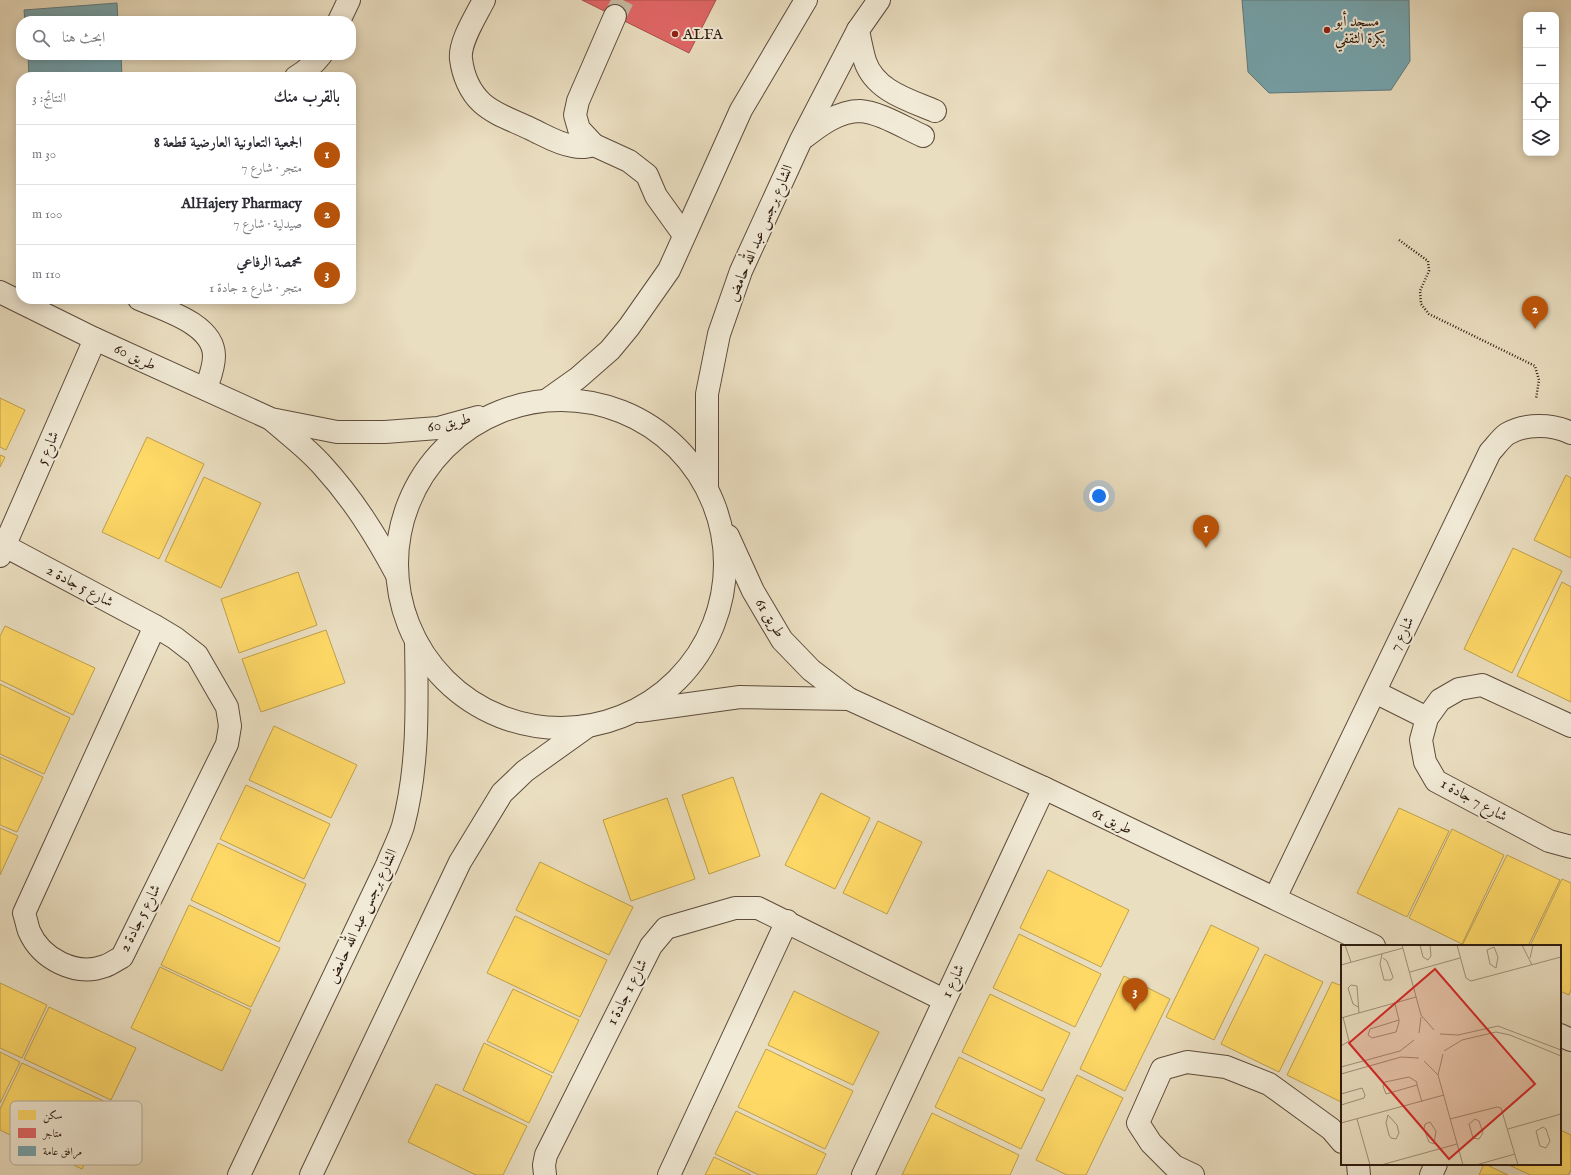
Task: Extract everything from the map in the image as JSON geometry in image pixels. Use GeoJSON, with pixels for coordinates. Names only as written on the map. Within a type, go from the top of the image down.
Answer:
{"type":"FeatureCollection","features":[{"type":"Feature","properties":{"kind":"street"},"geometry":{"type":"LineString","coordinates":[[341,16],[349,0]]}},
{"type":"Feature","properties":{"kind":"street"},"geometry":{"type":"LineString","coordinates":[[484,0],[462,44],[460,58],[464,75],[472,91],[482,103],[496,112],[559,142],[582,148],[594,145]]}},
{"type":"Feature","properties":{"kind":"street"},"geometry":{"type":"LineString","coordinates":[[547,400],[578,378],[610,350],[629,327],[669,270],[741,110],[806,0]]}},
{"type":"Feature","properties":{"kind":"street","name":"الشارع برجس عبد الله حامض"},"geometry":{"type":"LineString","coordinates":[[707,486],[707,394],[719,334],[741,271],[801,140],[858,30],[879,0]]}},
{"type":"Feature","properties":{"kind":"street"},"geometry":{"type":"LineString","coordinates":[[615,16],[578,101],[575,115],[579,129],[594,145],[629,161],[646,175],[656,196],[684,235]]}},
{"type":"Feature","properties":{"kind":"street"},"geometry":{"type":"LineString","coordinates":[[858,30],[865,61],[875,79],[891,91],[935,111]]}},
{"type":"Feature","properties":{"kind":"street"},"geometry":{"type":"LineString","coordinates":[[303,72],[317,60]]}},
{"type":"Feature","properties":{"kind":"street"},"geometry":{"type":"LineString","coordinates":[[801,140],[821,124],[841,115],[860,111],[877,116],[923,136]]}},
{"type":"Feature","properties":{"kind":"street","name":"طريق 60"},"geometry":{"type":"LineString","coordinates":[[0,292],[16,297]]}},
{"type":"Feature","properties":{"kind":"street","name":"طريق 60"},"geometry":{"type":"LineString","coordinates":[[36,304],[95,338],[271,419],[337,432],[385,432],[438,428],[507,409]]}},
{"type":"Feature","properties":{"kind":"street"},"geometry":{"type":"LineString","coordinates":[[169,305],[199,327],[206,334],[211,343],[214,355],[206,389]]}},
{"type":"Feature","properties":{"kind":"street","name":"شارع 5"},"geometry":{"type":"LineString","coordinates":[[3,551],[95,338]]}},
{"type":"Feature","properties":{"kind":"street"},"geometry":{"type":"LineString","coordinates":[[547,400],[572,400],[606,405],[636,417],[664,435],[688,458],[707,486],[719,516],[725,549],[724,582],[717,615],[704,645],[684,673],[660,695],[631,712],[600,724],[566,728],[533,726],[501,717],[472,702],[446,682],[425,656],[409,626],[400,595],[397,562],[401,528],[411,497],[428,468],[450,443],[477,423],[507,409],[547,400]]}},
{"type":"Feature","properties":{"kind":"street","name":"طريق 60"},"geometry":{"type":"LineString","coordinates":[[271,419],[321,464],[351,499],[377,537],[398,578]]}},
{"type":"Feature","properties":{"kind":"street","name":"شارع 7"},"geometry":{"type":"LineString","coordinates":[[1275,898],[1490,452],[1507,434],[1532,425],[1562,428],[1571,433]]}},
{"type":"Feature","properties":{"kind":"street","name":"طريق 61"},"geometry":{"type":"LineString","coordinates":[[719,516],[753,591],[782,640],[811,670],[849,699],[1044,788],[1372,945]]}},
{"type":"Feature","properties":{"kind":"street","name":"شارع 5 جادة 2"},"geometry":{"type":"LineString","coordinates":[[3,551],[155,626],[175,638],[197,655],[227,707],[230,726],[227,744],[122,957],[105,966],[87,969],[69,967],[52,959],[38,946],[29,931],[24,913],[155,626]]}},
{"type":"Feature","properties":{"kind":"street","name":"الشارع برجس عبد الله حامض"},"geometry":{"type":"LineString","coordinates":[[239,1175],[387,865],[403,827],[412,785],[416,747],[416,640]]}},
{"type":"Feature","properties":{"kind":"street","name":"شارع 7 جادة 1"},"geometry":{"type":"LineString","coordinates":[[1571,726],[1482,686],[1459,689],[1440,700],[1427,718],[1422,740],[1425,762],[1436,781],[1549,841],[1571,847]]}},
{"type":"Feature","properties":{"kind":"street"},"geometry":{"type":"LineString","coordinates":[[1374,692],[1427,718]]}},
{"type":"Feature","properties":{"kind":"street","name":"طريق 61"},"geometry":{"type":"LineString","coordinates":[[631,712],[740,696],[849,699]]}},
{"type":"Feature","properties":{"kind":"street"},"geometry":{"type":"LineString","coordinates":[[311,1175],[460,862],[502,793],[525,771],[590,725]]}},
{"type":"Feature","properties":{"kind":"street","name":"شارع 1"},"geometry":{"type":"LineString","coordinates":[[863,1175],[1044,788]]}},
{"type":"Feature","properties":{"kind":"street","name":"شارع 1 جادة 1"},"geometry":{"type":"LineString","coordinates":[[545,1175],[544,1165],[546,1155],[651,946],[666,928],[735,908],[758,908],[787,921],[944,1000]]}},
{"type":"Feature","properties":{"kind":"street"},"geometry":{"type":"LineString","coordinates":[[669,1175],[787,921]]}},
{"type":"Feature","properties":{"kind":"street"},"geometry":{"type":"LineString","coordinates":[[1561,1035],[1571,1040]]}},
{"type":"Feature","properties":{"kind":"street"},"geometry":{"type":"LineString","coordinates":[[1193,1175],[1174,1166],[1151,1143],[1138,1123],[1162,1069],[1187,1062],[1226,1067],[1269,1084],[1331,1129],[1341,1141]]}},
{"type":"Feature","properties":{"kind":"street"},"geometry":{"type":"LineString","coordinates":[[1358,1165],[1359,1175]]}},
{"type":"Feature","properties":{"kind":"street"},"geometry":{"type":"LineString","coordinates":[[1431,1175],[1436,1165]]}},
{"type":"Feature","properties":{"kind":"path"},"geometry":{"type":"LineString","coordinates":[[1399,240],[1428,261],[1429,271],[1420,291],[1421,304],[1429,314],[1535,366],[1539,380],[1532,425]]}},
{"type":"Feature","properties":{"kind":"building: سكن"},"geometry":{"type":"Polygon","coordinates":[[[0,398],[25,410],[6,450],[0,447],[0,398]]]}},
{"type":"Feature","properties":{"kind":"building: سكن"},"geometry":{"type":"Polygon","coordinates":[[[147,437],[204,464],[159,559],[102,532],[147,437]]]}},
{"type":"Feature","properties":{"kind":"building: سكن"},"geometry":{"type":"Polygon","coordinates":[[[0,455],[5,457],[0,467],[0,455]]]}},
{"type":"Feature","properties":{"kind":"building: سكن"},"geometry":{"type":"Polygon","coordinates":[[[1566,475],[1571,478],[1571,558],[1534,540],[1566,475]]]}},
{"type":"Feature","properties":{"kind":"building: سكن"},"geometry":{"type":"Polygon","coordinates":[[[204,477],[261,503],[221,588],[165,561],[204,477]]]}},
{"type":"Feature","properties":{"kind":"building: سكن"},"geometry":{"type":"Polygon","coordinates":[[[1513,548],[1562,571],[1512,673],[1464,649],[1513,548]]]}},
{"type":"Feature","properties":{"kind":"building: سكن"},"geometry":{"type":"Polygon","coordinates":[[[298,572],[317,625],[239,653],[221,599],[298,572]]]}},
{"type":"Feature","properties":{"kind":"building: سكن"},"geometry":{"type":"Polygon","coordinates":[[[1562,582],[1571,587],[1571,702],[1517,676],[1562,582]]]}},
{"type":"Feature","properties":{"kind":"building: سكن"},"geometry":{"type":"Polygon","coordinates":[[[5,626],[95,668],[73,715],[0,680],[0,636],[5,626]]]}},
{"type":"Feature","properties":{"kind":"building: سكن"},"geometry":{"type":"Polygon","coordinates":[[[326,630],[345,683],[261,712],[242,659],[326,630]]]}},
{"type":"Feature","properties":{"kind":"building: سكن"},"geometry":{"type":"Polygon","coordinates":[[[0,684],[70,718],[44,774],[0,754],[0,684]]]}},
{"type":"Feature","properties":{"kind":"building: سكن"},"geometry":{"type":"Polygon","coordinates":[[[274,726],[357,765],[331,818],[249,780],[274,726]]]}},
{"type":"Feature","properties":{"kind":"building: سكن"},"geometry":{"type":"Polygon","coordinates":[[[0,757],[43,777],[17,832],[0,825],[0,757]]]}},
{"type":"Feature","properties":{"kind":"building: سكن"},"geometry":{"type":"Polygon","coordinates":[[[733,777],[760,856],[709,874],[682,795],[733,777]]]}},
{"type":"Feature","properties":{"kind":"building: سكن"},"geometry":{"type":"Polygon","coordinates":[[[246,785],[330,824],[304,879],[220,839],[246,785]]]}},
{"type":"Feature","properties":{"kind":"building: سكن"},"geometry":{"type":"Polygon","coordinates":[[[821,793],[870,818],[835,889],[785,865],[821,793]]]}},
{"type":"Feature","properties":{"kind":"building: سكن"},"geometry":{"type":"Polygon","coordinates":[[[667,798],[695,879],[631,901],[603,820],[667,798]]]}},
{"type":"Feature","properties":{"kind":"building: سكن"},"geometry":{"type":"Polygon","coordinates":[[[1399,808],[1449,831],[1407,917],[1357,893],[1399,808]]]}},
{"type":"Feature","properties":{"kind":"building: سكن"},"geometry":{"type":"Polygon","coordinates":[[[878,821],[922,842],[887,914],[843,893],[878,821]]]}},
{"type":"Feature","properties":{"kind":"building: سكن"},"geometry":{"type":"Polygon","coordinates":[[[0,828],[18,836],[0,875],[0,828]]]}},
{"type":"Feature","properties":{"kind":"building: سكن"},"geometry":{"type":"Polygon","coordinates":[[[1452,829],[1504,855],[1462,944],[1409,918],[1452,829]]]}},
{"type":"Feature","properties":{"kind":"building: سكن"},"geometry":{"type":"Polygon","coordinates":[[[218,843],[306,884],[279,942],[191,900],[218,843]]]}},
{"type":"Feature","properties":{"kind":"building: سكن"},"geometry":{"type":"Polygon","coordinates":[[[1507,855],[1560,880],[1528,945],[1463,944],[1507,855]]]}},
{"type":"Feature","properties":{"kind":"building: سكن"},"geometry":{"type":"Polygon","coordinates":[[[540,862],[633,907],[609,955],[516,910],[540,862]]]}},
{"type":"Feature","properties":{"kind":"building: سكن"},"geometry":{"type":"Polygon","coordinates":[[[1048,870],[1129,910],[1101,967],[1020,928],[1048,870]]]}},
{"type":"Feature","properties":{"kind":"building: سكن"},"geometry":{"type":"Polygon","coordinates":[[[1562,879],[1571,883],[1571,990],[1569,995],[1561,991],[1561,945],[1530,945],[1562,879]]]}},
{"type":"Feature","properties":{"kind":"building: سكن"},"geometry":{"type":"Polygon","coordinates":[[[189,905],[280,948],[251,1007],[161,965],[189,905]]]}},
{"type":"Feature","properties":{"kind":"building: سكن"},"geometry":{"type":"Polygon","coordinates":[[[515,916],[607,960],[580,1017],[487,973],[515,916]]]}},
{"type":"Feature","properties":{"kind":"building: سكن"},"geometry":{"type":"Polygon","coordinates":[[[1211,925],[1259,948],[1214,1040],[1166,1017],[1211,925]]]}},
{"type":"Feature","properties":{"kind":"building: سكن"},"geometry":{"type":"Polygon","coordinates":[[[1019,934],[1101,974],[1075,1027],[993,988],[1019,934]]]}},
{"type":"Feature","properties":{"kind":"building: سكن"},"geometry":{"type":"Polygon","coordinates":[[[1265,954],[1323,982],[1279,1072],[1221,1044],[1265,954]]]}},
{"type":"Feature","properties":{"kind":"building: سكن"},"geometry":{"type":"Polygon","coordinates":[[[160,967],[251,1010],[222,1071],[131,1028],[160,967]]]}},
{"type":"Feature","properties":{"kind":"building: سكن"},"geometry":{"type":"Polygon","coordinates":[[[1124,976],[1170,999],[1125,1091],[1080,1069],[1124,976]]]}},
{"type":"Feature","properties":{"kind":"building: سكن"},"geometry":{"type":"Polygon","coordinates":[[[1332,982],[1341,986],[1341,1102],[1287,1075],[1332,982]]]}},
{"type":"Feature","properties":{"kind":"building: سكن"},"geometry":{"type":"Polygon","coordinates":[[[0,983],[47,1005],[22,1058],[0,1048],[0,983]]]}},
{"type":"Feature","properties":{"kind":"building: سكن"},"geometry":{"type":"Polygon","coordinates":[[[513,989],[579,1020],[553,1073],[487,1041],[513,989]]]}},
{"type":"Feature","properties":{"kind":"building: سكن"},"geometry":{"type":"Polygon","coordinates":[[[794,991],[879,1032],[853,1085],[768,1045],[794,991]]]}},
{"type":"Feature","properties":{"kind":"building: سكن"},"geometry":{"type":"Polygon","coordinates":[[[990,994],[1070,1033],[1042,1091],[962,1052],[990,994]]]}},
{"type":"Feature","properties":{"kind":"building: سكن"},"geometry":{"type":"Polygon","coordinates":[[[49,1007],[136,1048],[111,1100],[24,1059],[49,1007]]]}},
{"type":"Feature","properties":{"kind":"building: سكن"},"geometry":{"type":"Polygon","coordinates":[[[484,1043],[552,1076],[529,1123],[463,1090],[484,1043]]]}},
{"type":"Feature","properties":{"kind":"building: سكن"},"geometry":{"type":"Polygon","coordinates":[[[766,1049],[853,1091],[825,1149],[738,1107],[766,1049]]]}},
{"type":"Feature","properties":{"kind":"building: سكن"},"geometry":{"type":"Polygon","coordinates":[[[0,1052],[20,1062],[0,1103],[0,1052]]]}},
{"type":"Feature","properties":{"kind":"building: سكن"},"geometry":{"type":"Polygon","coordinates":[[[959,1057],[1045,1099],[1021,1149],[935,1107],[959,1057]]]}},
{"type":"Feature","properties":{"kind":"building: سكن"},"geometry":{"type":"Polygon","coordinates":[[[22,1063],[103,1101],[10,1101],[10,1135],[0,1130],[0,1109],[22,1063]]]}},
{"type":"Feature","properties":{"kind":"building: سكن"},"geometry":{"type":"Polygon","coordinates":[[[1077,1075],[1123,1098],[1086,1175],[1067,1175],[1036,1160],[1077,1075]]]}},
{"type":"Feature","properties":{"kind":"building: سكن"},"geometry":{"type":"Polygon","coordinates":[[[436,1084],[527,1126],[503,1175],[476,1175],[408,1142],[436,1084]]]}},
{"type":"Feature","properties":{"kind":"building: سكن"},"geometry":{"type":"Polygon","coordinates":[[[736,1111],[826,1154],[816,1175],[759,1175],[715,1154],[736,1111]]]}},
{"type":"Feature","properties":{"kind":"building: سكن"},"geometry":{"type":"Polygon","coordinates":[[[932,1113],[1019,1155],[1010,1175],[902,1175],[932,1113]]]}},
{"type":"Feature","properties":{"kind":"building: سكن"},"geometry":{"type":"Polygon","coordinates":[[[1561,1130],[1571,1135],[1571,1170],[1568,1175],[1530,1175],[1509,1165],[1561,1165],[1561,1130]]]}},
{"type":"Feature","properties":{"kind":"building: سكن"},"geometry":{"type":"Polygon","coordinates":[[[714,1157],[751,1175],[705,1175],[714,1157]]]}},
{"type":"Feature","properties":{"kind":"building: سكن"},"geometry":{"type":"Polygon","coordinates":[[[74,1165],[84,1165],[82,1169],[74,1165]]]}},
{"type":"Feature","properties":{"kind":"building: سكن"},"geometry":{"type":"Polygon","coordinates":[[[1484,1165],[1487,1165],[1508,1175],[1479,1175],[1484,1165]]]}},
{"type":"Feature","properties":{"kind":"building: متاجر","name":"ALFA"},"geometry":{"type":"Polygon","coordinates":[[[582,0],[716,0],[689,53],[582,0]]]}},
{"type":"Feature","properties":{"kind":"building: مرافق عامة","name":"مسجد أبو بكرة الثقفي"},"geometry":{"type":"Polygon","coordinates":[[[1242,0],[1409,0],[1410,61],[1391,90],[1269,93],[1248,72],[1242,0]]]}},
{"type":"Feature","properties":{"kind":"building: مرافق عامة"},"geometry":{"type":"Polygon","coordinates":[[[117,3],[118,16],[25,16],[24,10],[117,3]]]}},
{"type":"Feature","properties":{"kind":"building: مرافق عامة"},"geometry":{"type":"Polygon","coordinates":[[[28,60],[121,60],[122,72],[29,72],[28,60]]]}},
{"type":"Feature","properties":{"kind":"tunnel"},"geometry":{"type":"LineString","coordinates":[[615,16],[623,0]]}},
{"type":"Feature","properties":{"kind":"place","name":"مسجد أبو بكرة الثقفي"},"geometry":{"type":"Point","coordinates":[1327,30]}},
{"type":"Feature","properties":{"kind":"place","name":"ALFA"},"geometry":{"type":"Point","coordinates":[675,34]}},
{"type":"Feature","properties":{"kind":"place","name":"AlHajery Pharmacy"},"geometry":{"type":"Point","coordinates":[1535,329]}},
{"type":"Feature","properties":{"kind":"place","name":"الجمعية التعاونية العارضية قطعة 8"},"geometry":{"type":"Point","coordinates":[1206,548]}},
{"type":"Feature","properties":{"kind":"place","name":"محمصة الرفاعي"},"geometry":{"type":"Point","coordinates":[1135,1011]}}]}
